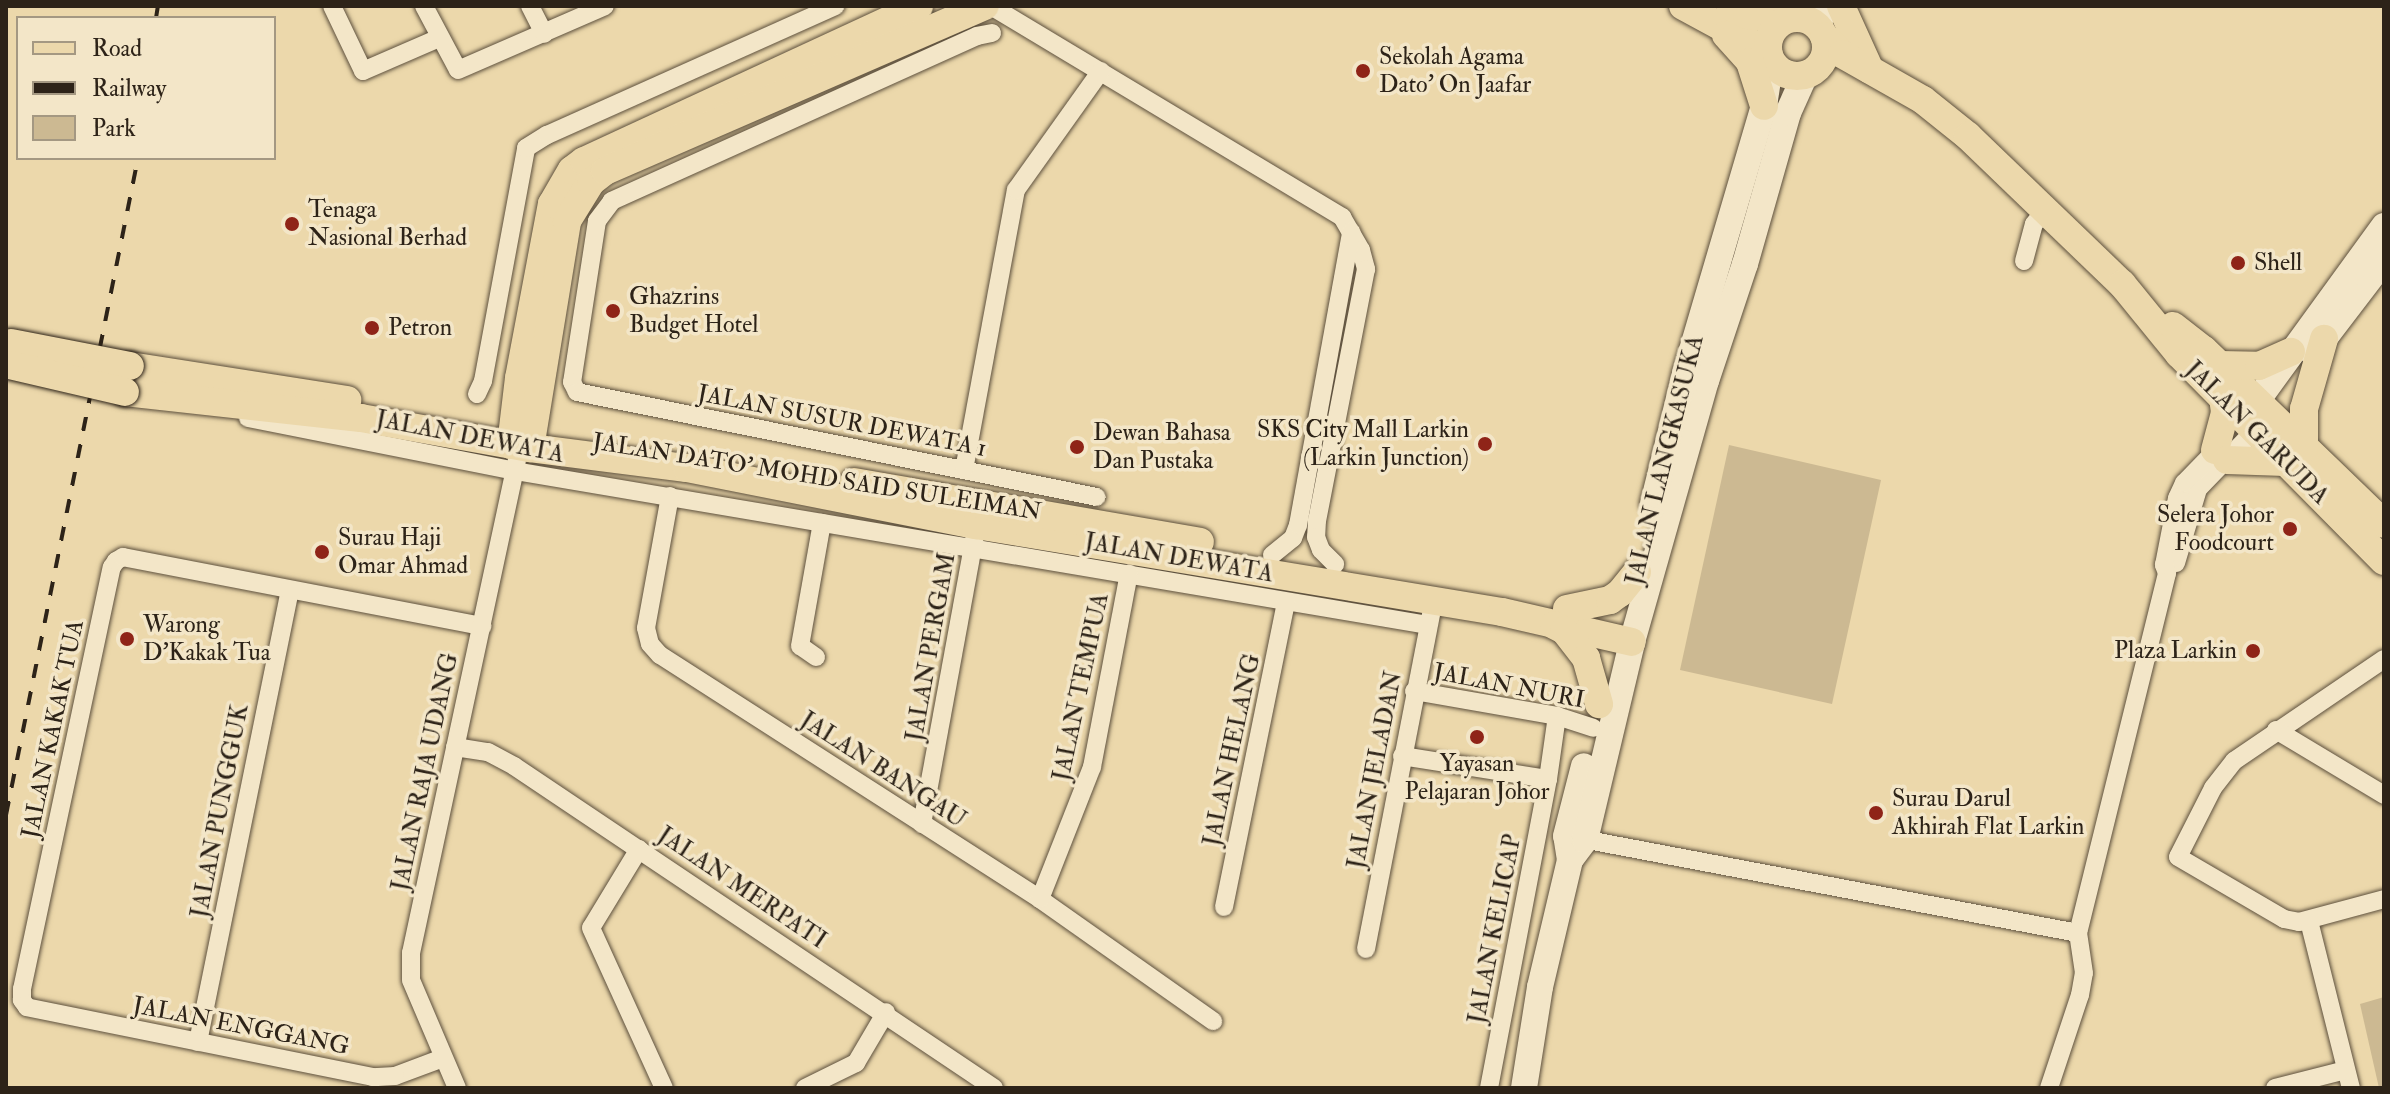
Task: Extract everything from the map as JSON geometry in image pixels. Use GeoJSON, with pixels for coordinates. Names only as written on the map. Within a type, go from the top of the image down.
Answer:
{"type":"FeatureCollection","features":[{"type":"Feature","properties":{"kind":"main road"},"geometry":{"type":"LineString","coordinates":[[797,75],[919,6]]}},
{"type":"Feature","properties":{"kind":"main road"},"geometry":{"type":"LineString","coordinates":[[1683,6],[1779,17],[1825,56],[1804,81]]}},
{"type":"Feature","properties":{"kind":"main road"},"geometry":{"type":"LineString","coordinates":[[1779,17],[1770,33],[1770,57],[1786,74],[1804,81],[1868,72],[1841,6]]}},
{"type":"Feature","properties":{"kind":"main road"},"geometry":{"type":"LineString","coordinates":[[1770,57],[1779,17]]}},
{"type":"Feature","properties":{"kind":"main road"},"geometry":{"type":"LineString","coordinates":[[1764,106],[1750,62],[1779,17]]}},
{"type":"Feature","properties":{"kind":"main road","name":"JALAN GARUDA"},"geometry":{"type":"LineString","coordinates":[[1779,17],[1868,72],[1923,100],[1963,131],[2137,299],[2220,365],[2256,416],[2295,455],[2384,561]]}},
{"type":"Feature","properties":{"kind":"main road"},"geometry":{"type":"LineString","coordinates":[[520,447],[519,378],[558,223],[563,181],[584,161],[797,75],[988,20]]}},
{"type":"Feature","properties":{"kind":"main road","name":"JALAN LANGKASUKA"},"geometry":{"type":"LineString","coordinates":[[1524,1088],[1540,987],[1626,634],[1637,572],[1685,374],[1764,106],[1770,57]]}},
{"type":"Feature","properties":{"kind":"main road","name":"JALAN LANGKASUKA"},"geometry":{"type":"LineString","coordinates":[[1574,845],[1596,716],[1626,634],[1804,81]]}},
{"type":"Feature","properties":{"kind":"main road"},"geometry":{"type":"LineString","coordinates":[[2256,416],[2291,352],[2384,226]]}},
{"type":"Feature","properties":{"kind":"main road"},"geometry":{"type":"LineString","coordinates":[[2256,416],[2324,339],[2384,260]]}},
{"type":"Feature","properties":{"kind":"main road","name":"JALAN GARUDA"},"geometry":{"type":"LineString","coordinates":[[2137,299],[2179,354],[2223,398],[2256,416]]}},
{"type":"Feature","properties":{"kind":"main road"},"geometry":{"type":"LineString","coordinates":[[2223,398],[2225,412],[2221,455],[2295,455],[2304,409],[2324,339]]}},
{"type":"Feature","properties":{"kind":"main road"},"geometry":{"type":"LineString","coordinates":[[2220,365],[2259,366],[2291,352]]}},
{"type":"Feature","properties":{"kind":"main road","name":"JALAN DATO' MOHD SAID SULEIMAN"},"geometry":{"type":"LineString","coordinates":[[8,354],[128,379],[1130,551],[1432,613],[1556,615]]}},
{"type":"Feature","properties":{"kind":"main road","name":"JALAN DATO' MOHD SAID SULEIMAN"},"geometry":{"type":"LineString","coordinates":[[128,379],[168,397],[361,418],[520,447],[687,468],[975,536],[1130,551],[1272,555],[1335,564],[1626,634]]}},
{"type":"Feature","properties":{"kind":"main road","name":"JALAN GARUDA"},"geometry":{"type":"LineString","coordinates":[[2295,455],[2384,524]]}},
{"type":"Feature","properties":{"kind":"main road"},"geometry":{"type":"LineString","coordinates":[[1596,716],[1593,675],[1577,643],[1564,630],[1556,615],[1610,600],[1637,572]]}},
{"type":"Feature","properties":{"kind":"street"},"geometry":{"type":"LineString","coordinates":[[332,6],[363,71],[439,38]]}},
{"type":"Feature","properties":{"kind":"street"},"geometry":{"type":"LineString","coordinates":[[424,6],[458,70],[605,6]]}},
{"type":"Feature","properties":{"kind":"street"},"geometry":{"type":"LineString","coordinates":[[530,6],[544,34]]}},
{"type":"Feature","properties":{"kind":"street"},"geometry":{"type":"LineString","coordinates":[[477,394],[483,381],[526,148],[835,6]]}},
{"type":"Feature","properties":{"kind":"street"},"geometry":{"type":"LineString","coordinates":[[991,6],[1327,205],[1342,217],[1366,269],[1316,537],[1321,550],[1335,564]]}},
{"type":"Feature","properties":{"kind":"street"},"geometry":{"type":"LineString","coordinates":[[513,211],[595,232],[597,221],[612,201],[977,36],[988,20]]}},
{"type":"Feature","properties":{"kind":"street"},"geometry":{"type":"LineString","coordinates":[[774,34],[817,110]]}},
{"type":"Feature","properties":{"kind":"street"},"geometry":{"type":"LineString","coordinates":[[964,470],[1016,190],[1101,71]]}},
{"type":"Feature","properties":{"kind":"street"},"geometry":{"type":"LineString","coordinates":[[2024,261],[2034,224],[2045,210]]}},
{"type":"Feature","properties":{"kind":"street","name":"JALAN SUSUR DEWATA 1"},"geometry":{"type":"LineString","coordinates":[[595,232],[572,382],[577,392],[1097,497]]}},
{"type":"Feature","properties":{"kind":"street"},"geometry":{"type":"LineString","coordinates":[[1272,555],[1293,538],[1298,525],[1351,232]]}},
{"type":"Feature","properties":{"kind":"street"},"geometry":{"type":"LineString","coordinates":[[2049,1088],[2080,995],[2084,973],[2078,933],[2167,573],[2174,569],[2198,489],[2221,455],[2256,416]]}},
{"type":"Feature","properties":{"kind":"street","name":"JALAN DEWATA"},"geometry":{"type":"LineString","coordinates":[[520,447],[670,496],[822,523],[975,536]]}},
{"type":"Feature","properties":{"kind":"street","name":"JALAN RAJA UDANG"},"geometry":{"type":"LineString","coordinates":[[457,1088],[411,980],[411,953],[520,447]]}},
{"type":"Feature","properties":{"kind":"street","name":"JALAN BANGAU"},"geometry":{"type":"LineString","coordinates":[[670,496],[646,628],[650,644],[660,655],[1040,899],[1213,1021]]}},
{"type":"Feature","properties":{"kind":"street"},"geometry":{"type":"LineString","coordinates":[[816,657],[800,646],[822,523]]}},
{"type":"Feature","properties":{"kind":"street","name":"JALAN PERGAM"},"geometry":{"type":"LineString","coordinates":[[922,824],[975,536]]}},
{"type":"Feature","properties":{"kind":"street","name":"JALAN DEWATA"},"geometry":{"type":"LineString","coordinates":[[1130,551],[1286,602],[1432,613]]}},
{"type":"Feature","properties":{"kind":"street","name":"JALAN TEMPUA"},"geometry":{"type":"LineString","coordinates":[[1040,899],[1092,767],[1130,551]]}},
{"type":"Feature","properties":{"kind":"street","name":"JALAN KAKAK TUA"},"geometry":{"type":"LineString","coordinates":[[27,1007],[22,1000],[22,989],[112,567],[123,557],[290,591]]}},
{"type":"Feature","properties":{"kind":"street"},"geometry":{"type":"LineString","coordinates":[[290,591],[482,626]]}},
{"type":"Feature","properties":{"kind":"street","name":"JALAN PUNGGUK"},"geometry":{"type":"LineString","coordinates":[[198,1042],[290,591]]}},
{"type":"Feature","properties":{"kind":"street","name":"JALAN HELANG"},"geometry":{"type":"LineString","coordinates":[[1224,907],[1286,602]]}},
{"type":"Feature","properties":{"kind":"street","name":"JALAN JELADAN"},"geometry":{"type":"LineString","coordinates":[[1366,949],[1414,691],[1432,613]]}},
{"type":"Feature","properties":{"kind":"street"},"geometry":{"type":"LineString","coordinates":[[2384,659],[2276,730],[2228,768],[2178,857],[2284,919],[2309,921],[2384,899]]}},
{"type":"Feature","properties":{"kind":"street","name":"JALAN NURI"},"geometry":{"type":"LineString","coordinates":[[1414,691],[1557,716],[1596,716]]}},
{"type":"Feature","properties":{"kind":"street","name":"JALAN KELICAP"},"geometry":{"type":"LineString","coordinates":[[1489,1088],[1548,779],[1557,716]]}},
{"type":"Feature","properties":{"kind":"street"},"geometry":{"type":"LineString","coordinates":[[2276,730],[2384,795]]}},
{"type":"Feature","properties":{"kind":"street","name":"JALAN MERPATI"},"geometry":{"type":"LineString","coordinates":[[455,747],[488,752],[514,766],[886,1012],[994,1088]]}},
{"type":"Feature","properties":{"kind":"street"},"geometry":{"type":"LineString","coordinates":[[1402,756],[1548,779]]}},
{"type":"Feature","properties":{"kind":"street"},"geometry":{"type":"LineString","coordinates":[[1574,845],[2078,933]]}},
{"type":"Feature","properties":{"kind":"street"},"geometry":{"type":"LineString","coordinates":[[639,849],[591,928],[664,1088]]}},
{"type":"Feature","properties":{"kind":"street"},"geometry":{"type":"LineString","coordinates":[[2275,1088],[2349,1079],[2309,921]]}},
{"type":"Feature","properties":{"kind":"street","name":"JALAN ENGGANG"},"geometry":{"type":"LineString","coordinates":[[27,1007],[373,1077],[395,1076],[443,1058]]}},
{"type":"Feature","properties":{"kind":"street"},"geometry":{"type":"LineString","coordinates":[[805,1088],[856,1063],[886,1012]]}},
{"type":"Feature","properties":{"kind":"green space"},"geometry":{"type":"Polygon","coordinates":[[[1729,445],[1881,480],[1832,704],[1680,670],[1729,445]]]}},
{"type":"Feature","properties":{"kind":"green space"},"geometry":{"type":"Polygon","coordinates":[[[2384,997],[2384,1088],[2379,1088],[2360,1004],[2384,997]]]}},
{"type":"Feature","properties":{"kind":"railway"},"geometry":{"type":"LineString","coordinates":[[156,16],[158,6]]}},
{"type":"Feature","properties":{"kind":"railway"},"geometry":{"type":"LineString","coordinates":[[6,815],[138,160]]}},
{"type":"Feature","properties":{"kind":"place","name":"Sekolah Agama Dato' On Jaafar"},"geometry":{"type":"Point","coordinates":[1363,71]}},
{"type":"Feature","properties":{"kind":"place","name":"Tenaga Nasional Berhad"},"geometry":{"type":"Point","coordinates":[292,224]}},
{"type":"Feature","properties":{"kind":"place","name":"Shell"},"geometry":{"type":"Point","coordinates":[2238,263]}},
{"type":"Feature","properties":{"kind":"place","name":"Ghazrins Budget Hotel"},"geometry":{"type":"Point","coordinates":[613,311]}},
{"type":"Feature","properties":{"kind":"place","name":"Petron"},"geometry":{"type":"Point","coordinates":[372,328]}},
{"type":"Feature","properties":{"kind":"place","name":"SKS City Mall Larkin (Larkin Junction)"},"geometry":{"type":"Point","coordinates":[1485,444]}},
{"type":"Feature","properties":{"kind":"place","name":"Dewan Bahasa Dan Pustaka"},"geometry":{"type":"Point","coordinates":[1077,447]}},
{"type":"Feature","properties":{"kind":"place","name":"Selera Johor Foodcourt"},"geometry":{"type":"Point","coordinates":[2290,529]}},
{"type":"Feature","properties":{"kind":"place","name":"Surau Haji Omar Ahmad"},"geometry":{"type":"Point","coordinates":[322,552]}},
{"type":"Feature","properties":{"kind":"place","name":"Warong D’Kakak Tua"},"geometry":{"type":"Point","coordinates":[127,639]}},
{"type":"Feature","properties":{"kind":"place","name":"Plaza Larkin"},"geometry":{"type":"Point","coordinates":[2253,651]}},
{"type":"Feature","properties":{"kind":"place","name":"Yayasan Pelajaran Johor"},"geometry":{"type":"Point","coordinates":[1477,737]}},
{"type":"Feature","properties":{"kind":"place","name":"Surau Darul Akhirah Flat Larkin"},"geometry":{"type":"Point","coordinates":[1876,813]}}]}
